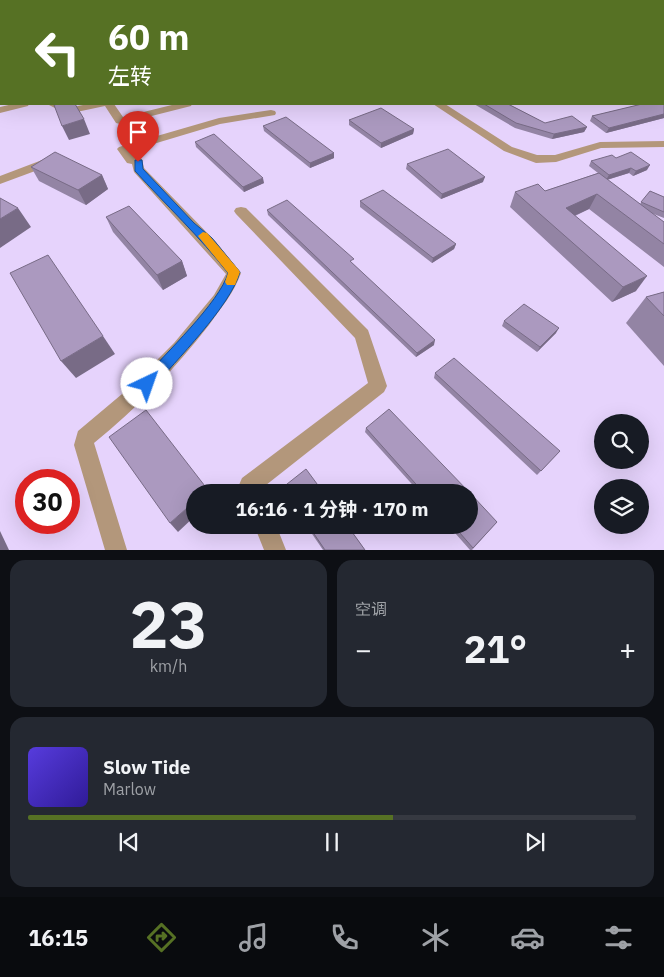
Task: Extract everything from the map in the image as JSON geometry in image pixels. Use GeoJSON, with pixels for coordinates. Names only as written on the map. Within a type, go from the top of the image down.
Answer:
{"type":"FeatureCollection","features":[{"type":"Feature","properties":{"kind":"street"},"geometry":{"type":"LineString","coordinates":[[0,110],[20,105]]}},
{"type":"Feature","properties":{"kind":"street"},"geometry":{"type":"LineString","coordinates":[[54,105],[67,110],[97,105]]}},
{"type":"Feature","properties":{"kind":"street"},"geometry":{"type":"LineString","coordinates":[[110,105],[120,121],[183,105]]}},
{"type":"Feature","properties":{"kind":"street"},"geometry":{"type":"LineString","coordinates":[[440,105],[508,149],[536,159],[556,158],[600,145],[664,144]]}},
{"type":"Feature","properties":{"kind":"street"},"geometry":{"type":"LineString","coordinates":[[116,550],[84,444],[86,438],[119,411],[147,384],[199,326],[230,285],[234,272],[208,240],[190,225],[138,169],[138,162],[131,160],[123,149],[219,121],[271,113]]}},
{"type":"Feature","properties":{"kind":"street"},"geometry":{"type":"LineString","coordinates":[[0,180],[58,158]]}},
{"type":"Feature","properties":{"kind":"street"},"geometry":{"type":"LineString","coordinates":[[241,211],[362,335],[378,386],[249,484]]}},
{"type":"Feature","properties":{"kind":"street"},"geometry":{"type":"LineString","coordinates":[[269,534],[275,550]]}},
{"type":"Feature","properties":{"kind":"building"},"geometry":{"type":"Polygon","coordinates":[[[54,105],[76,105],[84,119],[62,126],[54,105]]]}},
{"type":"Feature","properties":{"kind":"building"},"geometry":{"type":"Polygon","coordinates":[[[486,105],[510,105],[545,123],[572,116],[587,127],[554,134],[516,123],[486,105]]]}},
{"type":"Feature","properties":{"kind":"building"},"geometry":{"type":"Polygon","coordinates":[[[638,105],[664,105],[664,114],[609,128],[592,116],[638,105]]]}},
{"type":"Feature","properties":{"kind":"building"},"geometry":{"type":"Polygon","coordinates":[[[381,108],[414,129],[381,143],[349,120],[381,108]]]}},
{"type":"Feature","properties":{"kind":"building"},"geometry":{"type":"Polygon","coordinates":[[[286,117],[334,153],[310,163],[263,126],[286,117]]]}},
{"type":"Feature","properties":{"kind":"building"},"geometry":{"type":"Polygon","coordinates":[[[214,134],[263,178],[243,187],[195,142],[214,134]]]}},
{"type":"Feature","properties":{"kind":"building"},"geometry":{"type":"Polygon","coordinates":[[[448,149],[485,177],[442,194],[407,164],[448,149]]]}},
{"type":"Feature","properties":{"kind":"building"},"geometry":{"type":"Polygon","coordinates":[[[55,152],[102,175],[78,190],[31,167],[55,152]]]}},
{"type":"Feature","properties":{"kind":"building"},"geometry":{"type":"Polygon","coordinates":[[[631,152],[650,165],[636,171],[631,168],[609,175],[591,161],[612,155],[616,158],[631,152]]]}},
{"type":"Feature","properties":{"kind":"building"},"geometry":{"type":"Polygon","coordinates":[[[599,173],[664,222],[664,244],[597,194],[566,208],[647,276],[623,287],[515,192],[538,184],[545,191],[599,173]]]}},
{"type":"Feature","properties":{"kind":"building"},"geometry":{"type":"Polygon","coordinates":[[[383,190],[456,244],[433,258],[360,201],[383,190]]]}},
{"type":"Feature","properties":{"kind":"building"},"geometry":{"type":"Polygon","coordinates":[[[650,191],[664,197],[664,212],[641,202],[650,191]]]}},
{"type":"Feature","properties":{"kind":"building"},"geometry":{"type":"Polygon","coordinates":[[[0,198],[18,208],[0,219],[0,198]]]}},
{"type":"Feature","properties":{"kind":"building"},"geometry":{"type":"Polygon","coordinates":[[[287,200],[354,259],[350,261],[435,340],[417,353],[267,210],[287,200]]]}},
{"type":"Feature","properties":{"kind":"building"},"geometry":{"type":"Polygon","coordinates":[[[129,206],[182,261],[157,275],[106,217],[129,206]]]}},
{"type":"Feature","properties":{"kind":"building"},"geometry":{"type":"Polygon","coordinates":[[[48,255],[103,336],[61,361],[10,273],[48,255]]]}},
{"type":"Feature","properties":{"kind":"building"},"geometry":{"type":"Polygon","coordinates":[[[664,292],[664,316],[646,297],[664,292]]]}},
{"type":"Feature","properties":{"kind":"building"},"geometry":{"type":"Polygon","coordinates":[[[524,304],[559,328],[540,347],[504,321],[524,304]]]}},
{"type":"Feature","properties":{"kind":"building"},"geometry":{"type":"Polygon","coordinates":[[[454,358],[560,451],[541,471],[435,373],[454,358]]]}},
{"type":"Feature","properties":{"kind":"building"},"geometry":{"type":"Polygon","coordinates":[[[389,409],[461,484],[416,484],[366,428],[389,409]]]}},
{"type":"Feature","properties":{"kind":"building"},"geometry":{"type":"Polygon","coordinates":[[[146,410],[203,484],[186,484],[186,509],[170,523],[109,437],[146,410]]]}},
{"type":"Feature","properties":{"kind":"building"},"geometry":{"type":"Polygon","coordinates":[[[306,469],[317,484],[287,484],[306,469]]]}},
{"type":"Feature","properties":{"kind":"building"},"geometry":{"type":"Polygon","coordinates":[[[478,502],[497,522],[473,548],[461,534],[478,534],[478,502]]]}},
{"type":"Feature","properties":{"kind":"building"},"geometry":{"type":"Polygon","coordinates":[[[314,534],[353,534],[365,550],[325,550],[314,534]]]}},
{"type":"Feature","properties":{"kind":"slow traffic"},"geometry":{"type":"LineString","coordinates":[[203,236],[234,272],[231,282]]}},
{"type":"Feature","properties":{"kind":"route"},"geometry":{"type":"LineString","coordinates":[[138,162],[138,169],[190,225],[208,240],[234,272],[230,285],[199,326],[147,384]]}}]}
